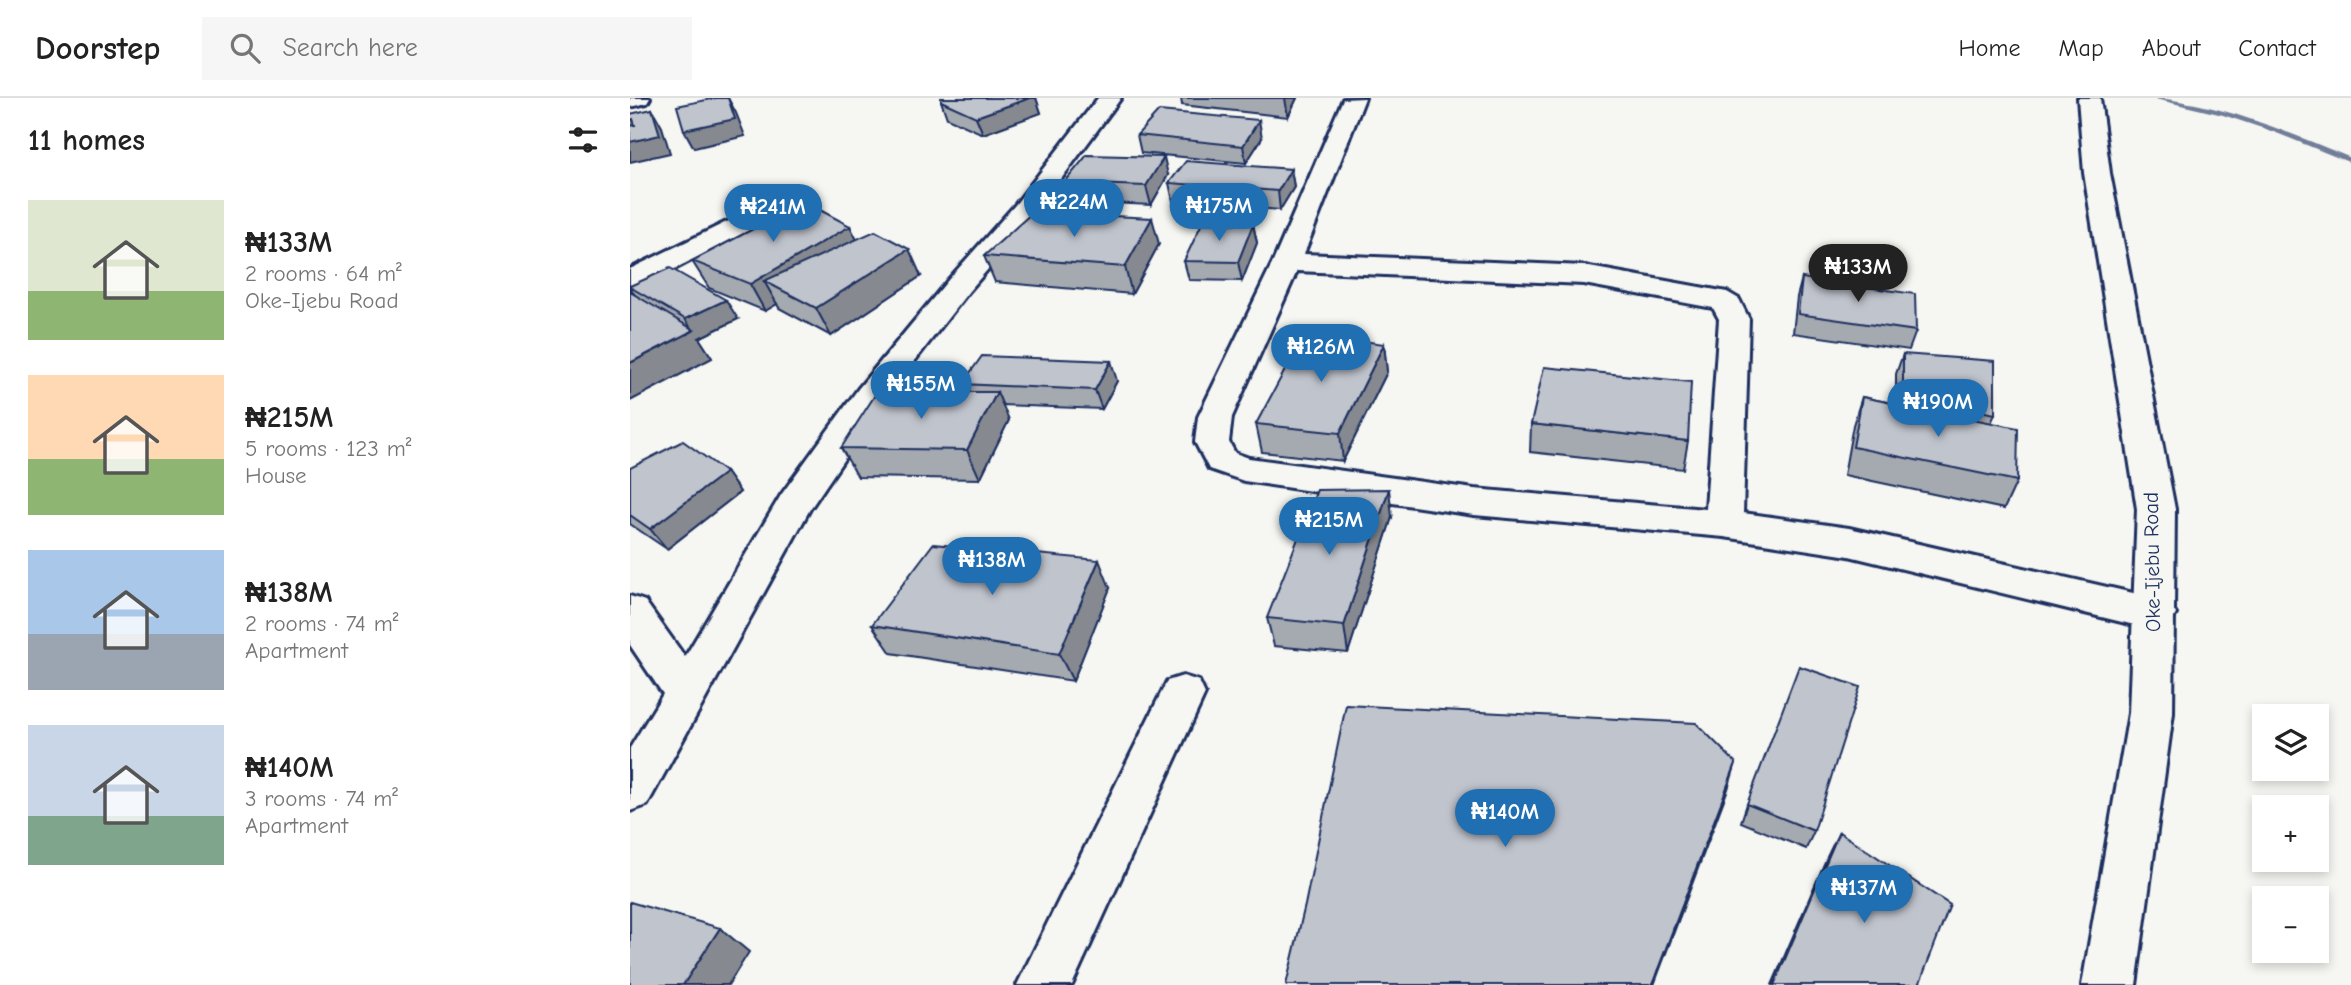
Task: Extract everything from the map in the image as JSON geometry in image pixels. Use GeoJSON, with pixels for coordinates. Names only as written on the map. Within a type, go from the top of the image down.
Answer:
{"type":"FeatureCollection","features":[{"type":"Feature","properties":{"kind":"street"},"geometry":{"type":"LineString","coordinates":[[630,100],[639,98]]}},
{"type":"Feature","properties":{"kind":"street"},"geometry":{"type":"LineString","coordinates":[[630,790],[801,493],[870,396],[959,285],[1024,211],[1110,98]]}},
{"type":"Feature","properties":{"kind":"street","name":"Oke-Ijebu Road"},"geometry":{"type":"LineString","coordinates":[[2089,98],[2097,173],[2155,509],[2151,713],[2109,985]]}},
{"type":"Feature","properties":{"kind":"street"},"geometry":{"type":"LineString","coordinates":[[1354,99],[1287,262],[1215,417],[1212,442],[1222,461],[1244,469],[1474,502],[1724,524],[1849,542],[2155,614]]}},
{"type":"Feature","properties":{"kind":"street"},"geometry":{"type":"LineString","coordinates":[[630,281],[741,223]]}},
{"type":"Feature","properties":{"kind":"street"},"geometry":{"type":"LineString","coordinates":[[1287,262],[1584,275],[1727,303],[1733,309],[1734,319],[1724,524]]}},
{"type":"Feature","properties":{"kind":"street"},"geometry":{"type":"LineString","coordinates":[[630,612],[687,694]]}},
{"type":"Feature","properties":{"kind":"street"},"geometry":{"type":"LineString","coordinates":[[1044,985],[1183,694]]}},
{"type":"Feature","properties":{"kind":"building"},"geometry":{"type":"Polygon","coordinates":[[[728,98],[735,119],[684,130],[677,106],[728,98]]]}},
{"type":"Feature","properties":{"kind":"building"},"geometry":{"type":"Polygon","coordinates":[[[941,98],[1030,98],[976,117],[941,101],[941,98]]]}},
{"type":"Feature","properties":{"kind":"building"},"geometry":{"type":"Polygon","coordinates":[[[652,109],[660,135],[630,142],[630,126],[635,125],[633,119],[630,120],[630,114],[652,109]]]}},
{"type":"Feature","properties":{"kind":"building"},"geometry":{"type":"Polygon","coordinates":[[[1159,111],[1259,120],[1243,146],[1137,135],[1159,111]]]}},
{"type":"Feature","properties":{"kind":"building"},"geometry":{"type":"Polygon","coordinates":[[[1087,155],[1164,157],[1146,186],[1064,183],[1087,155]]]}},
{"type":"Feature","properties":{"kind":"building"},"geometry":{"type":"Polygon","coordinates":[[[1186,161],[1291,169],[1278,191],[1169,183],[1186,161]]]}},
{"type":"Feature","properties":{"kind":"building"},"geometry":{"type":"Polygon","coordinates":[[[805,202],[850,226],[750,284],[692,261],[805,202]]]}},
{"type":"Feature","properties":{"kind":"building"},"geometry":{"type":"Polygon","coordinates":[[[1033,212],[1152,218],[1125,267],[984,256],[1033,212]]]}},
{"type":"Feature","properties":{"kind":"building"},"geometry":{"type":"Polygon","coordinates":[[[1202,223],[1253,224],[1238,262],[1184,261],[1202,223]]]}},
{"type":"Feature","properties":{"kind":"building"},"geometry":{"type":"Polygon","coordinates":[[[875,231],[909,249],[816,308],[764,281],[875,231]]]}},
{"type":"Feature","properties":{"kind":"building"},"geometry":{"type":"Polygon","coordinates":[[[670,268],[726,300],[685,319],[630,287],[670,268]]]}},
{"type":"Feature","properties":{"kind":"building"},"geometry":{"type":"Polygon","coordinates":[[[1802,278],[1915,294],[1916,331],[1798,314],[1802,278]]]}},
{"type":"Feature","properties":{"kind":"building"},"geometry":{"type":"Polygon","coordinates":[[[630,292],[694,330],[630,363],[630,292]]]}},
{"type":"Feature","properties":{"kind":"building"},"geometry":{"type":"Polygon","coordinates":[[[1305,333],[1384,344],[1340,433],[1256,424],[1305,333]]]}},
{"type":"Feature","properties":{"kind":"building"},"geometry":{"type":"Polygon","coordinates":[[[1903,354],[1995,361],[1995,414],[1903,395],[1903,354]]]}},
{"type":"Feature","properties":{"kind":"building"},"geometry":{"type":"Polygon","coordinates":[[[982,356],[1111,361],[1095,390],[962,384],[982,356]]]}},
{"type":"Feature","properties":{"kind":"building"},"geometry":{"type":"Polygon","coordinates":[[[1544,367],[1691,382],[1688,441],[1531,424],[1544,367]]]}},
{"type":"Feature","properties":{"kind":"building"},"geometry":{"type":"Polygon","coordinates":[[[877,392],[997,392],[967,450],[841,448],[877,392]]]}},
{"type":"Feature","properties":{"kind":"building"},"geometry":{"type":"Polygon","coordinates":[[[1862,397],[2018,428],[2017,481],[1853,447],[1862,397]]]}},
{"type":"Feature","properties":{"kind":"building"},"geometry":{"type":"Polygon","coordinates":[[[683,441],[726,472],[650,529],[630,515],[630,468],[683,441]]]}},
{"type":"Feature","properties":{"kind":"building"},"geometry":{"type":"Polygon","coordinates":[[[1389,489],[1344,626],[1267,618],[1317,490],[1389,489]]]}},
{"type":"Feature","properties":{"kind":"building"},"geometry":{"type":"Polygon","coordinates":[[[933,544],[1099,560],[1059,654],[872,625],[933,544]]]}},
{"type":"Feature","properties":{"kind":"building"},"geometry":{"type":"Polygon","coordinates":[[[1799,666],[1860,687],[1814,831],[1747,804],[1799,666]]]}},
{"type":"Feature","properties":{"kind":"building"},"geometry":{"type":"Polygon","coordinates":[[[1346,705],[1696,723],[1736,763],[1652,985],[1286,985],[1346,705]]]}},
{"type":"Feature","properties":{"kind":"building"},"geometry":{"type":"Polygon","coordinates":[[[1839,832],[1950,905],[1919,985],[1774,985],[1839,832]]]}},
{"type":"Feature","properties":{"kind":"building"},"geometry":{"type":"Polygon","coordinates":[[[630,902],[720,928],[683,985],[630,985],[630,902]]]}},
{"type":"Feature","properties":{"kind":"waterway"},"geometry":{"type":"LineString","coordinates":[[2155,98],[2225,113],[2277,130],[2351,161]]}}]}
